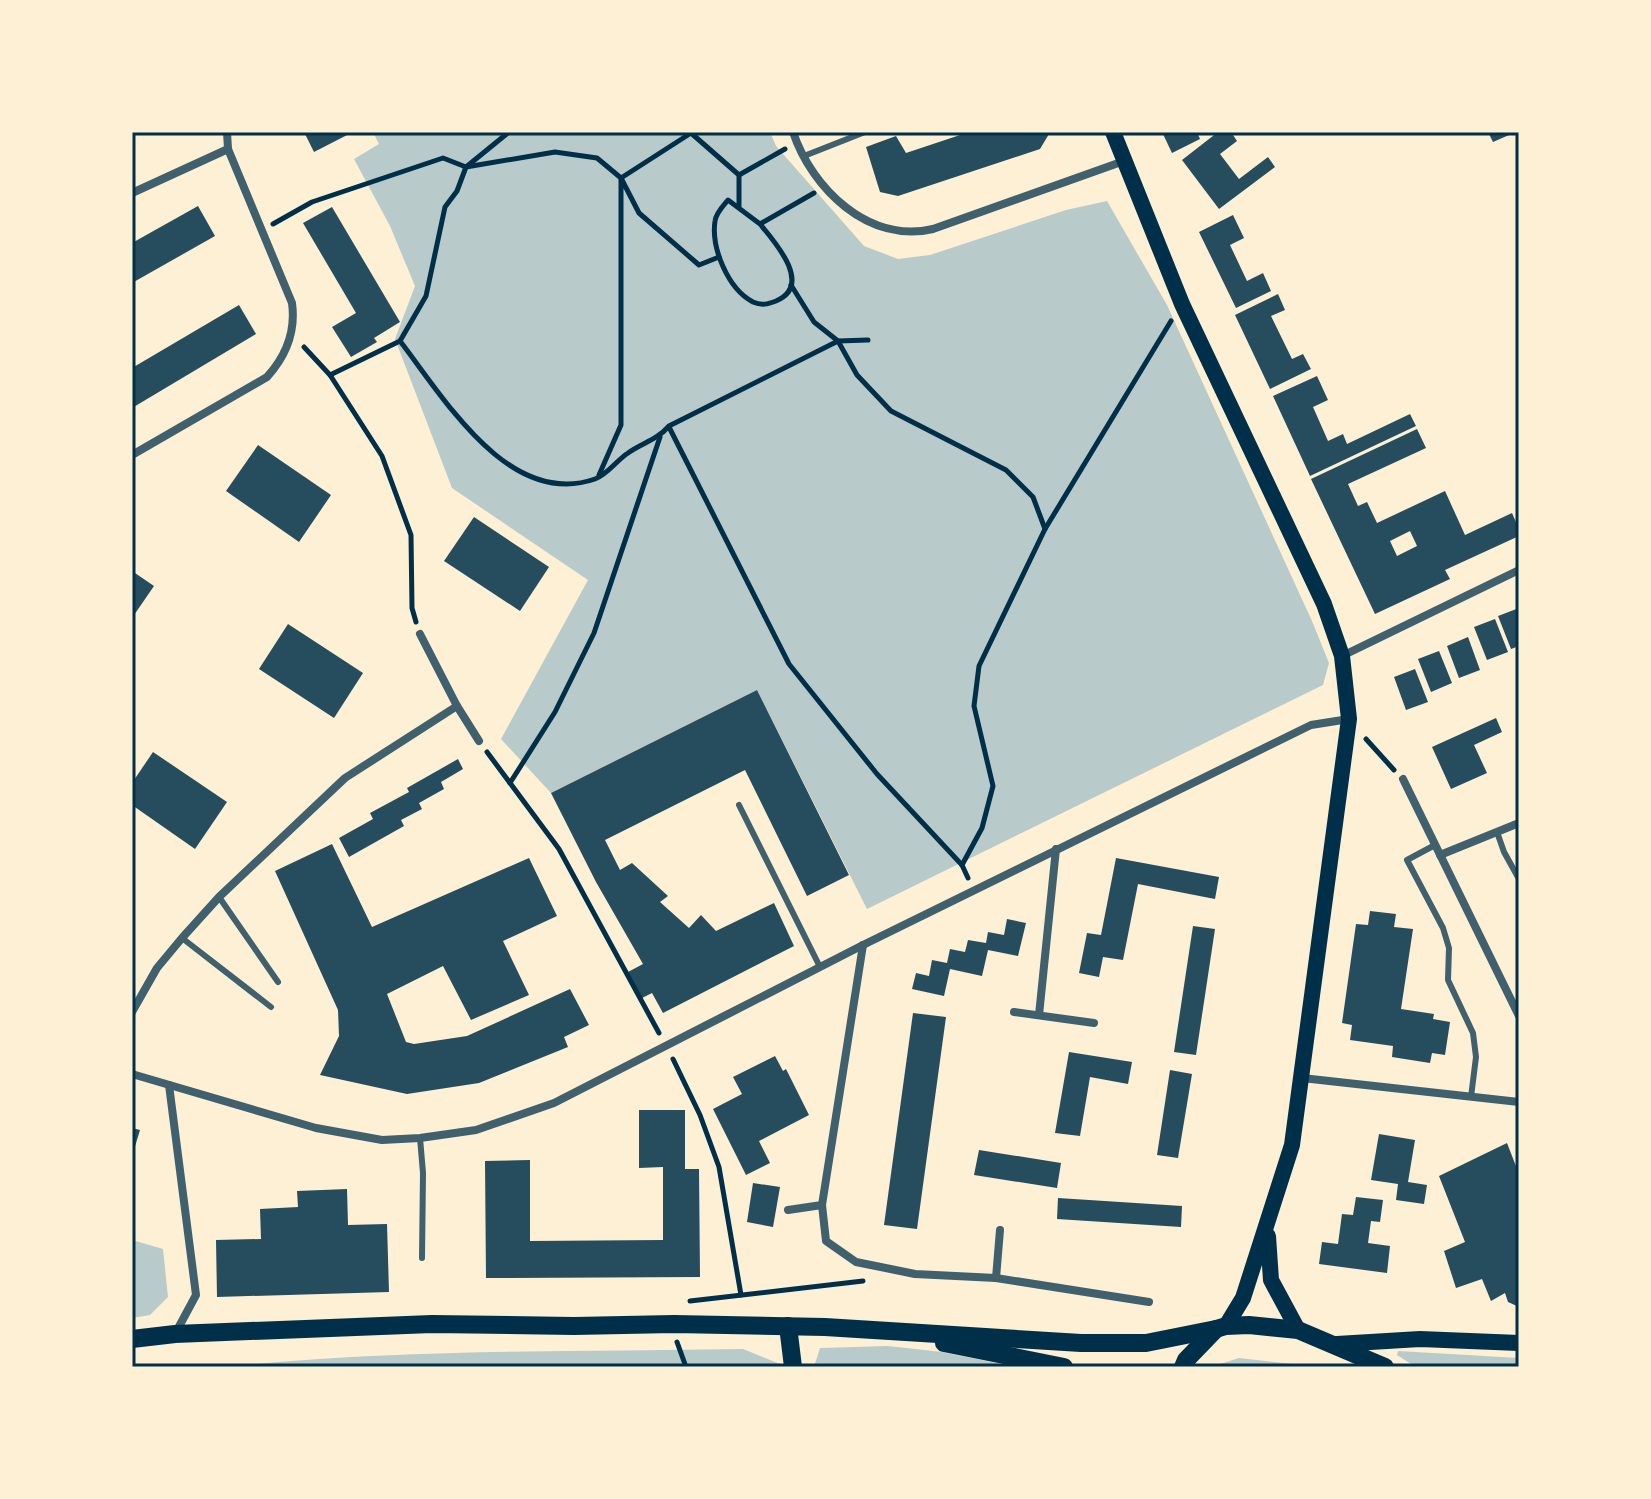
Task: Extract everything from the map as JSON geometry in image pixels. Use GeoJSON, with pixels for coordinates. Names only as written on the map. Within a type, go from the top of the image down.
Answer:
{"type":"FeatureCollection","features":[{"type":"Feature","properties":{"kind":"highway"},"geometry":{"type":"LineString","coordinates":[[132,1339],[175,1334],[432,1324],[788,1326],[1081,1343],[1146,1343],[1221,1328],[1298,1330],[1385,1367]]}},
{"type":"Feature","properties":{"kind":"highway"},"geometry":{"type":"LineString","coordinates":[[788,1326],[793,1367]]}},
{"type":"Feature","properties":{"kind":"highway"},"geometry":{"type":"LineString","coordinates":[[1183,1367],[1186,1360],[1221,1328]]}},
{"type":"Feature","properties":{"kind":"highway"},"geometry":{"type":"LineString","coordinates":[[862,1329],[1064,1367]]}},
{"type":"Feature","properties":{"kind":"main road"},"geometry":{"type":"LineString","coordinates":[[1113,132],[1182,304],[1324,604],[1342,656],[1349,719],[1292,1145],[1243,1298],[1221,1328]]}},
{"type":"Feature","properties":{"kind":"main road"},"geometry":{"type":"LineString","coordinates":[[1267,1227],[1271,1280],[1298,1330]]}},
{"type":"Feature","properties":{"kind":"main road"},"geometry":{"type":"LineString","coordinates":[[1337,1344],[1420,1339],[1519,1343]]}},
{"type":"Feature","properties":{"kind":"street"},"geometry":{"type":"LineString","coordinates":[[132,455],[267,377],[280,363],[291,336],[294,318],[292,303],[228,149],[227,132]]}},
{"type":"Feature","properties":{"kind":"street"},"geometry":{"type":"LineString","coordinates":[[793,132],[804,156],[843,205],[868,222],[891,230],[921,232],[1124,161]]}},
{"type":"Feature","properties":{"kind":"street"},"geometry":{"type":"LineString","coordinates":[[132,193],[228,149]]}},
{"type":"Feature","properties":{"kind":"street"},"geometry":{"type":"LineString","coordinates":[[1342,656],[1519,570]]}},
{"type":"Feature","properties":{"kind":"street"},"geometry":{"type":"LineString","coordinates":[[420,634],[479,741]]}},
{"type":"Feature","properties":{"kind":"street"},"geometry":{"type":"LineString","coordinates":[[132,1012],[157,968],[219,897],[345,778],[457,706]]}},
{"type":"Feature","properties":{"kind":"street"},"geometry":{"type":"LineString","coordinates":[[132,1074],[316,1128],[382,1140],[476,1130],[554,1103],[863,945],[1311,725],[1349,719]]}},
{"type":"Feature","properties":{"kind":"street"},"geometry":{"type":"LineString","coordinates":[[1403,779],[1519,1016]]}},
{"type":"Feature","properties":{"kind":"street"},"geometry":{"type":"LineString","coordinates":[[1440,855],[1519,823]]}},
{"type":"Feature","properties":{"kind":"street"},"geometry":{"type":"LineString","coordinates":[[1039,1015],[1056,849]]}},
{"type":"Feature","properties":{"kind":"street"},"geometry":{"type":"LineString","coordinates":[[863,945],[822,1205],[826,1241],[856,1262],[915,1274],[996,1278],[1149,1302]]}},
{"type":"Feature","properties":{"kind":"street"},"geometry":{"type":"LineString","coordinates":[[1014,1012],[1094,1023]]}},
{"type":"Feature","properties":{"kind":"street"},"geometry":{"type":"LineString","coordinates":[[1302,1078],[1519,1102]]}},
{"type":"Feature","properties":{"kind":"street"},"geometry":{"type":"LineString","coordinates":[[169,1085],[196,1295],[175,1334]]}},
{"type":"Feature","properties":{"kind":"street"},"geometry":{"type":"LineString","coordinates":[[788,1210],[822,1205]]}},
{"type":"Feature","properties":{"kind":"street"},"geometry":{"type":"LineString","coordinates":[[996,1278],[1000,1230]]}},
{"type":"Feature","properties":{"kind":"lane"},"geometry":{"type":"LineString","coordinates":[[804,156],[865,132]]}},
{"type":"Feature","properties":{"kind":"lane"},"geometry":{"type":"LineString","coordinates":[[739,805],[820,967]]}},
{"type":"Feature","properties":{"kind":"lane"},"geometry":{"type":"LineString","coordinates":[[1497,832],[1519,879]]}},
{"type":"Feature","properties":{"kind":"lane"},"geometry":{"type":"LineString","coordinates":[[1435,845],[1407,860],[1443,928],[1449,948],[1448,980],[1473,1033],[1476,1057],[1471,1097]]}},
{"type":"Feature","properties":{"kind":"lane"},"geometry":{"type":"LineString","coordinates":[[219,897],[278,982]]}},
{"type":"Feature","properties":{"kind":"lane"},"geometry":{"type":"LineString","coordinates":[[182,938],[271,1007]]}},
{"type":"Feature","properties":{"kind":"lane"},"geometry":{"type":"LineString","coordinates":[[420,1138],[423,1173],[422,1258]]}},
{"type":"Feature","properties":{"kind":"path"},"geometry":{"type":"LineString","coordinates":[[330,375],[400,341],[426,296],[445,207],[457,191],[466,167],[509,132]]}},
{"type":"Feature","properties":{"kind":"path"},"geometry":{"type":"LineString","coordinates":[[621,178],[691,133],[739,175],[739,207]]}},
{"type":"Feature","properties":{"kind":"path"},"geometry":{"type":"LineString","coordinates":[[739,175],[796,143]]}},
{"type":"Feature","properties":{"kind":"path"},"geometry":{"type":"LineString","coordinates":[[271,225],[312,202],[443,158],[466,167],[555,152],[597,158],[621,178],[639,213],[699,265],[719,257]]}},
{"type":"Feature","properties":{"kind":"path"},"geometry":{"type":"LineString","coordinates":[[597,479],[621,425],[621,178]]}},
{"type":"Feature","properties":{"kind":"path"},"geometry":{"type":"LineString","coordinates":[[760,224],[825,186]]}},
{"type":"Feature","properties":{"kind":"path"},"geometry":{"type":"LineString","coordinates":[[791,285],[781,299],[764,305],[739,291],[719,257],[715,239],[715,218],[728,200],[760,224],[780,248],[791,266],[791,285],[814,322],[838,341],[857,375],[891,411],[1006,470],[1033,497],[1045,529]]}},
{"type":"Feature","properties":{"kind":"path"},"geometry":{"type":"LineString","coordinates":[[962,865],[982,828],[993,786],[974,706],[979,666],[1045,529],[1182,304]]}},
{"type":"Feature","properties":{"kind":"path"},"geometry":{"type":"LineString","coordinates":[[291,336],[330,375],[382,456],[411,535],[412,608],[420,634]]}},
{"type":"Feature","properties":{"kind":"path"},"geometry":{"type":"LineString","coordinates":[[400,341],[480,444],[521,472],[561,486],[597,479],[629,452],[660,436],[669,426],[838,341],[868,340]]}},
{"type":"Feature","properties":{"kind":"path"},"geometry":{"type":"LineString","coordinates":[[669,426],[789,664],[877,774],[962,865],[974,890]]}},
{"type":"Feature","properties":{"kind":"path"},"geometry":{"type":"LineString","coordinates":[[510,783],[555,712],[594,633],[660,436]]}},
{"type":"Feature","properties":{"kind":"path"},"geometry":{"type":"LineString","coordinates":[[1349,719],[1403,779]]}},
{"type":"Feature","properties":{"kind":"path"},"geometry":{"type":"LineString","coordinates":[[479,741],[559,849],[665,1044]]}},
{"type":"Feature","properties":{"kind":"path"},"geometry":{"type":"LineString","coordinates":[[681,1076],[700,1115],[719,1167],[741,1295]]}},
{"type":"Feature","properties":{"kind":"path"},"geometry":{"type":"LineString","coordinates":[[685,1301],[872,1280]]}},
{"type":"Feature","properties":{"kind":"shaded area"},"geometry":{"type":"Polygon","coordinates":[[[373,132],[770,132],[776,146],[864,246],[898,259],[930,255],[1066,210],[1107,201],[1167,305],[1312,621],[1329,663],[1323,685],[867,909],[757,690],[551,793],[501,739],[588,580],[452,488],[395,339],[415,286],[390,226],[354,159],[379,144],[373,132]]]}},
{"type":"Feature","properties":{"kind":"shaded area"},"geometry":{"type":"Polygon","coordinates":[[[132,1240],[163,1249],[168,1297],[150,1315],[132,1318],[132,1240]]]}},
{"type":"Feature","properties":{"kind":"shaded area"},"geometry":{"type":"Polygon","coordinates":[[[888,1346],[942,1352],[1016,1367],[814,1367],[820,1348],[888,1346]]]}},
{"type":"Feature","properties":{"kind":"shaded area"},"geometry":{"type":"Polygon","coordinates":[[[743,1349],[780,1364],[768,1367],[256,1367],[256,1364],[317,1359],[439,1353],[743,1349]]]}},
{"type":"Feature","properties":{"kind":"shaded area"},"geometry":{"type":"Polygon","coordinates":[[[1398,1351],[1519,1358],[1519,1367],[1416,1367],[1397,1355],[1398,1351]]]}},
{"type":"Feature","properties":{"kind":"shaded area"},"geometry":{"type":"Polygon","coordinates":[[[1239,1358],[1301,1365],[1307,1367],[1211,1367],[1239,1358]]]}},
{"type":"Feature","properties":{"kind":"building"},"geometry":{"type":"Polygon","coordinates":[[[304,132],[353,132],[314,152],[304,132]]]}},
{"type":"Feature","properties":{"kind":"building"},"geometry":{"type":"Polygon","coordinates":[[[969,132],[1049,134],[1040,149],[898,196],[880,192],[866,147],[896,136],[906,153],[969,132]]]}},
{"type":"Feature","properties":{"kind":"building"},"geometry":{"type":"Polygon","coordinates":[[[1162,132],[1197,132],[1200,139],[1172,153],[1162,132]]]}},
{"type":"Feature","properties":{"kind":"building"},"geometry":{"type":"Polygon","coordinates":[[[1218,132],[1231,132],[1237,141],[1220,154],[1239,179],[1268,157],[1275,167],[1219,209],[1182,160],[1218,132]]]}},
{"type":"Feature","properties":{"kind":"building"},"geometry":{"type":"Polygon","coordinates":[[[1488,132],[1516,132],[1493,142],[1488,132]]]}},
{"type":"Feature","properties":{"kind":"building"},"geometry":{"type":"Polygon","coordinates":[[[198,206],[215,236],[132,283],[132,243],[198,206]]]}},
{"type":"Feature","properties":{"kind":"building"},"geometry":{"type":"Polygon","coordinates":[[[332,207],[400,322],[374,338],[377,342],[351,357],[332,327],[356,313],[303,223],[332,207]]]}},
{"type":"Feature","properties":{"kind":"building"},"geometry":{"type":"Polygon","coordinates":[[[1233,215],[1244,238],[1230,245],[1247,281],[1263,273],[1271,291],[1236,308],[1199,232],[1233,215]]]}},
{"type":"Feature","properties":{"kind":"building"},"geometry":{"type":"Polygon","coordinates":[[[1278,294],[1285,310],[1271,316],[1292,359],[1303,354],[1311,369],[1270,389],[1235,315],[1278,294]]]}},
{"type":"Feature","properties":{"kind":"building"},"geometry":{"type":"Polygon","coordinates":[[[239,305],[256,334],[132,408],[132,368],[239,305]]]}},
{"type":"Feature","properties":{"kind":"building"},"geometry":{"type":"Polygon","coordinates":[[[1317,376],[1328,400],[1313,407],[1328,441],[1343,434],[1347,444],[1410,414],[1416,426],[1310,476],[1273,396],[1317,376]]]}},
{"type":"Feature","properties":{"kind":"building"},"geometry":{"type":"Polygon","coordinates":[[[1417,429],[1426,448],[1348,484],[1358,506],[1367,502],[1377,523],[1445,491],[1465,535],[1512,513],[1519,536],[1445,570],[1450,579],[1375,614],[1311,479],[1417,429]],[[1410,531],[1390,541],[1397,556],[1417,546],[1410,531]]]}},
{"type":"Feature","properties":{"kind":"building"},"geometry":{"type":"Polygon","coordinates":[[[258,445],[331,495],[299,542],[226,491],[258,445]]]}},
{"type":"Feature","properties":{"kind":"building"},"geometry":{"type":"Polygon","coordinates":[[[474,517],[549,567],[520,611],[444,561],[474,517]]]}},
{"type":"Feature","properties":{"kind":"building"},"geometry":{"type":"Polygon","coordinates":[[[132,571],[154,586],[132,618],[132,571]]]}},
{"type":"Feature","properties":{"kind":"building"},"geometry":{"type":"Polygon","coordinates":[[[1519,608],[1519,646],[1511,649],[1498,616],[1519,608]]]}},
{"type":"Feature","properties":{"kind":"building"},"geometry":{"type":"Polygon","coordinates":[[[1495,619],[1508,652],[1487,660],[1474,627],[1495,619]]]}},
{"type":"Feature","properties":{"kind":"building"},"geometry":{"type":"Polygon","coordinates":[[[288,624],[363,673],[334,718],[259,669],[288,624]]]}},
{"type":"Feature","properties":{"kind":"building"},"geometry":{"type":"Polygon","coordinates":[[[1468,637],[1480,670],[1459,678],[1447,646],[1468,637]]]}},
{"type":"Feature","properties":{"kind":"building"},"geometry":{"type":"Polygon","coordinates":[[[1439,651],[1452,683],[1431,692],[1418,659],[1439,651]]]}},
{"type":"Feature","properties":{"kind":"building"},"geometry":{"type":"Polygon","coordinates":[[[1415,669],[1428,702],[1406,710],[1394,677],[1415,669]]]}},
{"type":"Feature","properties":{"kind":"building"},"geometry":{"type":"Polygon","coordinates":[[[757,690],[849,875],[807,896],[745,770],[605,840],[620,870],[632,863],[668,896],[660,902],[689,928],[701,915],[716,931],[774,903],[794,946],[663,1013],[652,993],[642,998],[628,972],[643,964],[596,882],[551,793],[757,690]]]}},
{"type":"Feature","properties":{"kind":"building"},"geometry":{"type":"Polygon","coordinates":[[[1496,718],[1502,732],[1474,745],[1487,773],[1451,789],[1432,747],[1496,718]]]}},
{"type":"Feature","properties":{"kind":"building"},"geometry":{"type":"Polygon","coordinates":[[[153,752],[227,802],[195,849],[132,805],[132,783],[153,752]]]}},
{"type":"Feature","properties":{"kind":"building"},"geometry":{"type":"Polygon","coordinates":[[[458,759],[463,769],[441,782],[444,789],[419,803],[422,809],[401,820],[404,826],[349,857],[339,838],[373,819],[370,813],[409,792],[407,788],[458,759]]]}},
{"type":"Feature","properties":{"kind":"building"},"geometry":{"type":"Polygon","coordinates":[[[332,844],[372,927],[529,858],[557,916],[503,941],[529,995],[471,1020],[443,966],[387,994],[406,1042],[414,1044],[467,1036],[570,989],[589,1025],[564,1037],[568,1047],[479,1083],[407,1094],[320,1075],[339,1036],[338,1010],[275,871],[332,844]]]}},
{"type":"Feature","properties":{"kind":"building"},"geometry":{"type":"Polygon","coordinates":[[[1116,858],[1219,877],[1215,899],[1138,884],[1123,960],[1103,957],[1099,977],[1079,973],[1087,933],[1101,935],[1116,858]]]}},
{"type":"Feature","properties":{"kind":"building"},"geometry":{"type":"Polygon","coordinates":[[[1370,911],[1396,914],[1394,927],[1413,929],[1401,1009],[1434,1014],[1433,1019],[1450,1022],[1445,1055],[1432,1053],[1430,1063],[1392,1057],[1393,1046],[1350,1040],[1352,1025],[1342,1023],[1356,924],[1368,925],[1370,911]]]}},
{"type":"Feature","properties":{"kind":"building"},"geometry":{"type":"Polygon","coordinates":[[[1007,919],[1026,923],[1018,956],[988,950],[982,976],[950,969],[944,996],[912,989],[916,973],[929,976],[932,960],[947,963],[950,949],[965,952],[968,940],[986,943],[988,932],[1004,935],[1007,919]]]}},
{"type":"Feature","properties":{"kind":"building"},"geometry":{"type":"Polygon","coordinates":[[[1193,926],[1215,929],[1196,1055],[1174,1052],[1193,926]]]}},
{"type":"Feature","properties":{"kind":"building"},"geometry":{"type":"Polygon","coordinates":[[[913,1013],[946,1017],[917,1229],[884,1225],[913,1013]]]}},
{"type":"Feature","properties":{"kind":"building"},"geometry":{"type":"Polygon","coordinates":[[[1069,1052],[1132,1062],[1128,1084],[1090,1077],[1080,1136],[1055,1133],[1069,1052]]]}},
{"type":"Feature","properties":{"kind":"building"},"geometry":{"type":"Polygon","coordinates":[[[775,1056],[783,1071],[786,1069],[809,1115],[759,1141],[770,1163],[746,1175],[713,1109],[742,1094],[733,1077],[775,1056]]]}},
{"type":"Feature","properties":{"kind":"building"},"geometry":{"type":"Polygon","coordinates":[[[1170,1070],[1192,1074],[1178,1158],[1157,1155],[1170,1070]]]}},
{"type":"Feature","properties":{"kind":"building"},"geometry":{"type":"Polygon","coordinates":[[[639,1110],[685,1110],[685,1169],[699,1169],[700,1277],[486,1278],[485,1161],[530,1160],[530,1241],[663,1240],[663,1167],[639,1168],[639,1110]]]}},
{"type":"Feature","properties":{"kind":"building"},"geometry":{"type":"Polygon","coordinates":[[[132,1128],[140,1130],[133,1153],[132,1153],[132,1128]]]}},
{"type":"Feature","properties":{"kind":"building"},"geometry":{"type":"Polygon","coordinates":[[[1379,1134],[1415,1140],[1408,1182],[1427,1185],[1424,1204],[1396,1200],[1398,1184],[1371,1180],[1379,1134]]]}},
{"type":"Feature","properties":{"kind":"building"},"geometry":{"type":"Polygon","coordinates":[[[1507,1143],[1519,1174],[1519,1307],[1508,1302],[1505,1293],[1491,1301],[1482,1279],[1456,1288],[1444,1251],[1465,1242],[1439,1176],[1507,1143]]]}},
{"type":"Feature","properties":{"kind":"building"},"geometry":{"type":"Polygon","coordinates":[[[979,1150],[1061,1163],[1057,1188],[974,1175],[979,1150]]]}},
{"type":"Feature","properties":{"kind":"building"},"geometry":{"type":"Polygon","coordinates":[[[753,1183],[780,1187],[773,1227],[747,1222],[753,1183]]]}},
{"type":"Feature","properties":{"kind":"building"},"geometry":{"type":"Polygon","coordinates":[[[347,1189],[348,1225],[387,1224],[389,1292],[217,1297],[216,1240],[261,1239],[260,1209],[298,1207],[297,1191],[347,1189]]]}},
{"type":"Feature","properties":{"kind":"building"},"geometry":{"type":"Polygon","coordinates":[[[1356,1197],[1383,1200],[1380,1222],[1371,1221],[1368,1243],[1390,1246],[1387,1273],[1319,1264],[1322,1242],[1338,1244],[1342,1214],[1353,1215],[1356,1197]]]}},
{"type":"Feature","properties":{"kind":"building"},"geometry":{"type":"Polygon","coordinates":[[[1058,1198],[1182,1206],[1181,1227],[1057,1219],[1058,1198]]]}}]}
